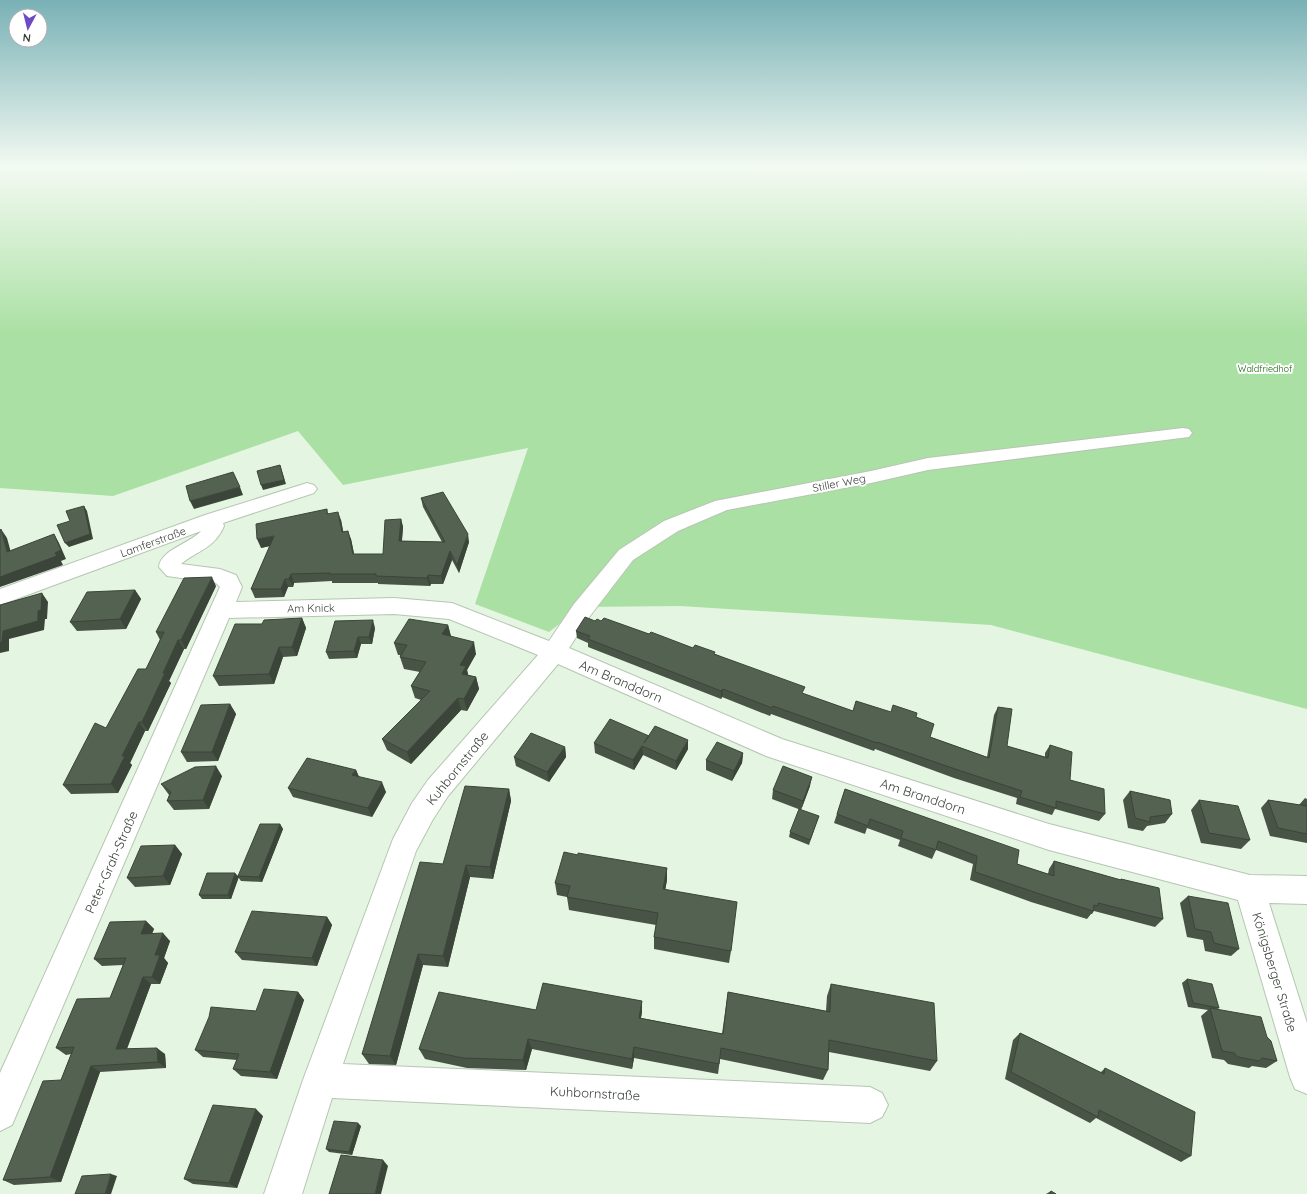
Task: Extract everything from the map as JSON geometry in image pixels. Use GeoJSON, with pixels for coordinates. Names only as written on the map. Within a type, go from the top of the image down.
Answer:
{"type":"FeatureCollection","features":[{"type":"Feature","properties":{"kind":"street","name":"Stiller Weg"},"geometry":{"type":"LineString","coordinates":[[554,652],[582,610],[626,555],[671,526],[722,505],[871,477],[928,464],[1056,447],[1183,433]]}},
{"type":"Feature","properties":{"kind":"street","name":"Lamferstraße"},"geometry":{"type":"LineString","coordinates":[[0,597],[212,520],[307,489]]}},
{"type":"Feature","properties":{"kind":"street"},"geometry":{"type":"LineString","coordinates":[[212,520],[214,526],[209,536],[199,544],[173,559],[170,563],[170,567],[175,571],[220,576],[228,580],[231,587],[222,610]]}},
{"type":"Feature","properties":{"kind":"street","name":"Am Knick"},"geometry":{"type":"LineString","coordinates":[[222,610],[394,606],[452,611],[554,652]]}},
{"type":"Feature","properties":{"kind":"street","name":"Peter-Grah-Straße"},"geometry":{"type":"LineString","coordinates":[[0,1113],[222,610]]}},
{"type":"Feature","properties":{"kind":"street","name":"Am Branddorn"},"geometry":{"type":"LineString","coordinates":[[554,652],[774,748],[1049,837],[1250,889],[1307,890]]}},
{"type":"Feature","properties":{"kind":"street","name":"Kuhbornstraße"},"geometry":{"type":"LineString","coordinates":[[283,1194],[320,1080],[403,848],[422,812],[438,788],[554,652]]}},
{"type":"Feature","properties":{"kind":"street","name":"Königsberger Straße"},"geometry":{"type":"LineString","coordinates":[[1250,889],[1307,1077]]}},
{"type":"Feature","properties":{"kind":"street","name":"Kuhbornstraße"},"geometry":{"type":"LineString","coordinates":[[320,1080],[870,1105]]}},
{"type":"Feature","properties":{"kind":"green space","name":"Waldfriedhof"},"geometry":{"type":"Polygon","coordinates":[[[0,223],[1307,223],[1307,709],[991,625],[680,606],[581,607],[549,632],[475,604],[528,448],[343,485],[298,431],[113,496],[0,488],[0,223]]]}},
{"type":"Feature","properties":{"kind":"building"},"geometry":{"type":"Polygon","coordinates":[[[280,465],[284,480],[261,485],[257,471],[280,465]]]}},
{"type":"Feature","properties":{"kind":"building"},"geometry":{"type":"Polygon","coordinates":[[[233,472],[240,487],[190,501],[186,486],[233,472]]]}},
{"type":"Feature","properties":{"kind":"building"},"geometry":{"type":"Polygon","coordinates":[[[443,492],[468,534],[457,565],[450,551],[441,576],[428,575],[427,578],[376,576],[376,574],[291,574],[289,579],[285,579],[281,589],[251,589],[274,536],[257,539],[256,524],[327,509],[327,514],[338,512],[342,532],[348,531],[353,554],[383,554],[385,520],[401,519],[399,541],[445,542],[421,498],[443,492]]]}},
{"type":"Feature","properties":{"kind":"building"},"geometry":{"type":"Polygon","coordinates":[[[84,506],[90,534],[65,543],[57,525],[70,521],[66,511],[84,506]]]}},
{"type":"Feature","properties":{"kind":"building"},"geometry":{"type":"Polygon","coordinates":[[[1,529],[7,552],[54,534],[61,550],[55,553],[57,556],[0,577],[1,529]]]}},
{"type":"Feature","properties":{"kind":"building"},"geometry":{"type":"Polygon","coordinates":[[[212,577],[181,640],[178,640],[163,673],[165,673],[142,722],[139,722],[122,756],[125,756],[111,784],[63,785],[95,723],[106,728],[138,669],[146,669],[164,632],[156,632],[184,578],[212,577]]]}},
{"type":"Feature","properties":{"kind":"building"},"geometry":{"type":"Polygon","coordinates":[[[135,590],[120,619],[70,622],[87,592],[135,590]]]}},
{"type":"Feature","properties":{"kind":"building"},"geometry":{"type":"Polygon","coordinates":[[[42,593],[41,610],[38,611],[38,621],[3,631],[2,642],[0,643],[0,605],[42,593]]]}},
{"type":"Feature","properties":{"kind":"building"},"geometry":{"type":"Polygon","coordinates":[[[585,617],[595,621],[597,619],[601,621],[604,618],[649,634],[651,632],[693,648],[695,645],[715,652],[714,654],[805,687],[802,693],[853,711],[856,701],[891,712],[893,705],[917,713],[916,717],[934,724],[930,737],[989,758],[998,707],[1012,709],[1007,746],[1048,758],[1050,745],[1072,752],[1070,780],[1104,789],[1105,814],[1056,801],[1056,808],[1020,797],[1022,791],[877,743],[773,706],[772,708],[723,689],[721,691],[588,639],[590,636],[576,631],[585,617]]]}},
{"type":"Feature","properties":{"kind":"building"},"geometry":{"type":"Polygon","coordinates":[[[302,618],[292,647],[279,647],[269,674],[213,676],[235,624],[262,624],[264,620],[302,618]]]}},
{"type":"Feature","properties":{"kind":"building"},"geometry":{"type":"Polygon","coordinates":[[[409,619],[448,625],[442,634],[474,642],[460,665],[466,666],[462,674],[476,677],[464,699],[458,698],[407,752],[382,739],[430,691],[411,686],[426,662],[400,657],[407,645],[394,643],[409,619]]]}},
{"type":"Feature","properties":{"kind":"building"},"geometry":{"type":"Polygon","coordinates":[[[373,620],[369,637],[358,637],[354,651],[326,652],[335,621],[373,620]]]}},
{"type":"Feature","properties":{"kind":"building"},"geometry":{"type":"Polygon","coordinates":[[[230,704],[212,752],[181,752],[201,705],[230,704]]]}},
{"type":"Feature","properties":{"kind":"building"},"geometry":{"type":"Polygon","coordinates":[[[610,719],[649,736],[655,726],[688,740],[676,761],[642,746],[633,760],[594,743],[610,719]]]}},
{"type":"Feature","properties":{"kind":"building"},"geometry":{"type":"Polygon","coordinates":[[[531,733],[565,747],[547,772],[514,757],[531,733]]]}},
{"type":"Feature","properties":{"kind":"building"},"geometry":{"type":"Polygon","coordinates":[[[717,742],[743,753],[734,771],[706,760],[717,742]]]}},
{"type":"Feature","properties":{"kind":"building"},"geometry":{"type":"Polygon","coordinates":[[[307,758],[356,770],[352,775],[382,782],[368,808],[288,788],[307,758]]]}},
{"type":"Feature","properties":{"kind":"building"},"geometry":{"type":"Polygon","coordinates":[[[216,766],[203,800],[167,801],[171,792],[161,784],[195,767],[216,766]]]}},
{"type":"Feature","properties":{"kind":"building"},"geometry":{"type":"Polygon","coordinates":[[[783,766],[812,777],[803,801],[773,790],[783,766]]]}},
{"type":"Feature","properties":{"kind":"building"},"geometry":{"type":"Polygon","coordinates":[[[465,786],[509,789],[490,867],[466,865],[443,956],[418,954],[390,1056],[362,1054],[420,862],[443,864],[465,786]]]}},
{"type":"Feature","properties":{"kind":"building"},"geometry":{"type":"Polygon","coordinates":[[[845,789],[1019,850],[1017,864],[1054,876],[1054,861],[1121,880],[1159,888],[1163,919],[1098,903],[1098,906],[1094,905],[1093,911],[975,872],[977,856],[938,841],[936,850],[901,838],[903,831],[870,819],[868,826],[837,814],[845,789]]]}},
{"type":"Feature","properties":{"kind":"building"},"geometry":{"type":"Polygon","coordinates":[[[1130,791],[1170,800],[1172,814],[1150,817],[1150,822],[1135,818],[1130,791]]]}},
{"type":"Feature","properties":{"kind":"building"},"geometry":{"type":"Polygon","coordinates":[[[1199,800],[1238,806],[1250,840],[1209,833],[1199,800]]]}},
{"type":"Feature","properties":{"kind":"building"},"geometry":{"type":"Polygon","coordinates":[[[1268,800],[1307,806],[1307,834],[1278,828],[1268,800]]]}},
{"type":"Feature","properties":{"kind":"building"},"geometry":{"type":"Polygon","coordinates":[[[799,809],[819,816],[810,840],[790,832],[799,809]]]}},
{"type":"Feature","properties":{"kind":"building"},"geometry":{"type":"Polygon","coordinates":[[[260,824],[280,824],[259,877],[238,876],[260,824]]]}},
{"type":"Feature","properties":{"kind":"building"},"geometry":{"type":"Polygon","coordinates":[[[175,845],[163,876],[127,878],[141,846],[175,845]]]}},
{"type":"Feature","properties":{"kind":"building"},"geometry":{"type":"Polygon","coordinates":[[[564,852],[667,868],[663,889],[737,902],[731,951],[654,937],[658,913],[567,897],[570,886],[555,883],[564,852]]]}},
{"type":"Feature","properties":{"kind":"building"},"geometry":{"type":"Polygon","coordinates":[[[207,873],[235,873],[228,895],[199,895],[207,873]]]}},
{"type":"Feature","properties":{"kind":"building"},"geometry":{"type":"Polygon","coordinates":[[[1188,896],[1228,903],[1239,949],[1214,943],[1211,932],[1195,929],[1188,896]]]}},
{"type":"Feature","properties":{"kind":"building"},"geometry":{"type":"Polygon","coordinates":[[[252,911],[327,917],[312,958],[235,952],[252,911]]]}},
{"type":"Feature","properties":{"kind":"building"},"geometry":{"type":"Polygon","coordinates":[[[146,921],[141,934],[163,933],[155,955],[160,955],[152,977],[143,977],[116,1049],[157,1048],[158,1062],[91,1066],[50,1177],[3,1180],[43,1081],[61,1080],[74,1047],[56,1048],[77,999],[110,998],[126,958],[94,959],[110,922],[146,921]]]}},
{"type":"Feature","properties":{"kind":"building"},"geometry":{"type":"Polygon","coordinates":[[[1187,979],[1212,984],[1219,1008],[1193,1003],[1187,979]]]}},
{"type":"Feature","properties":{"kind":"building"},"geometry":{"type":"Polygon","coordinates":[[[543,983],[642,1001],[639,1018],[723,1034],[728,992],[830,1012],[831,984],[934,1003],[937,1061],[829,1040],[828,1070],[721,1048],[719,1064],[634,1047],[632,1059],[528,1039],[523,1060],[463,1058],[419,1049],[439,992],[536,1010],[543,983]]]}},
{"type":"Feature","properties":{"kind":"building"},"geometry":{"type":"Polygon","coordinates":[[[264,989],[298,992],[270,1072],[233,1069],[239,1054],[195,1050],[209,1017],[211,1007],[256,1011],[264,989]]]}},
{"type":"Feature","properties":{"kind":"building"},"geometry":{"type":"Polygon","coordinates":[[[1210,1008],[1261,1017],[1277,1061],[1262,1058],[1259,1061],[1238,1057],[1234,1053],[1222,1051],[1210,1008]]]}},
{"type":"Feature","properties":{"kind":"building"},"geometry":{"type":"Polygon","coordinates":[[[1020,1033],[1104,1074],[1105,1068],[1195,1112],[1191,1156],[1099,1110],[1098,1117],[1011,1072],[1020,1033]]]}},
{"type":"Feature","properties":{"kind":"building"},"geometry":{"type":"Polygon","coordinates":[[[213,1105],[256,1109],[229,1183],[184,1179],[213,1105]]]}},
{"type":"Feature","properties":{"kind":"building"},"geometry":{"type":"Polygon","coordinates":[[[334,1121],[358,1123],[349,1152],[326,1149],[334,1121]]]}},
{"type":"Feature","properties":{"kind":"building"},"geometry":{"type":"Polygon","coordinates":[[[341,1155],[383,1160],[375,1194],[329,1194],[341,1155]]]}},
{"type":"Feature","properties":{"kind":"building"},"geometry":{"type":"Polygon","coordinates":[[[111,1174],[105,1194],[75,1194],[82,1176],[111,1174]]]}}]}
